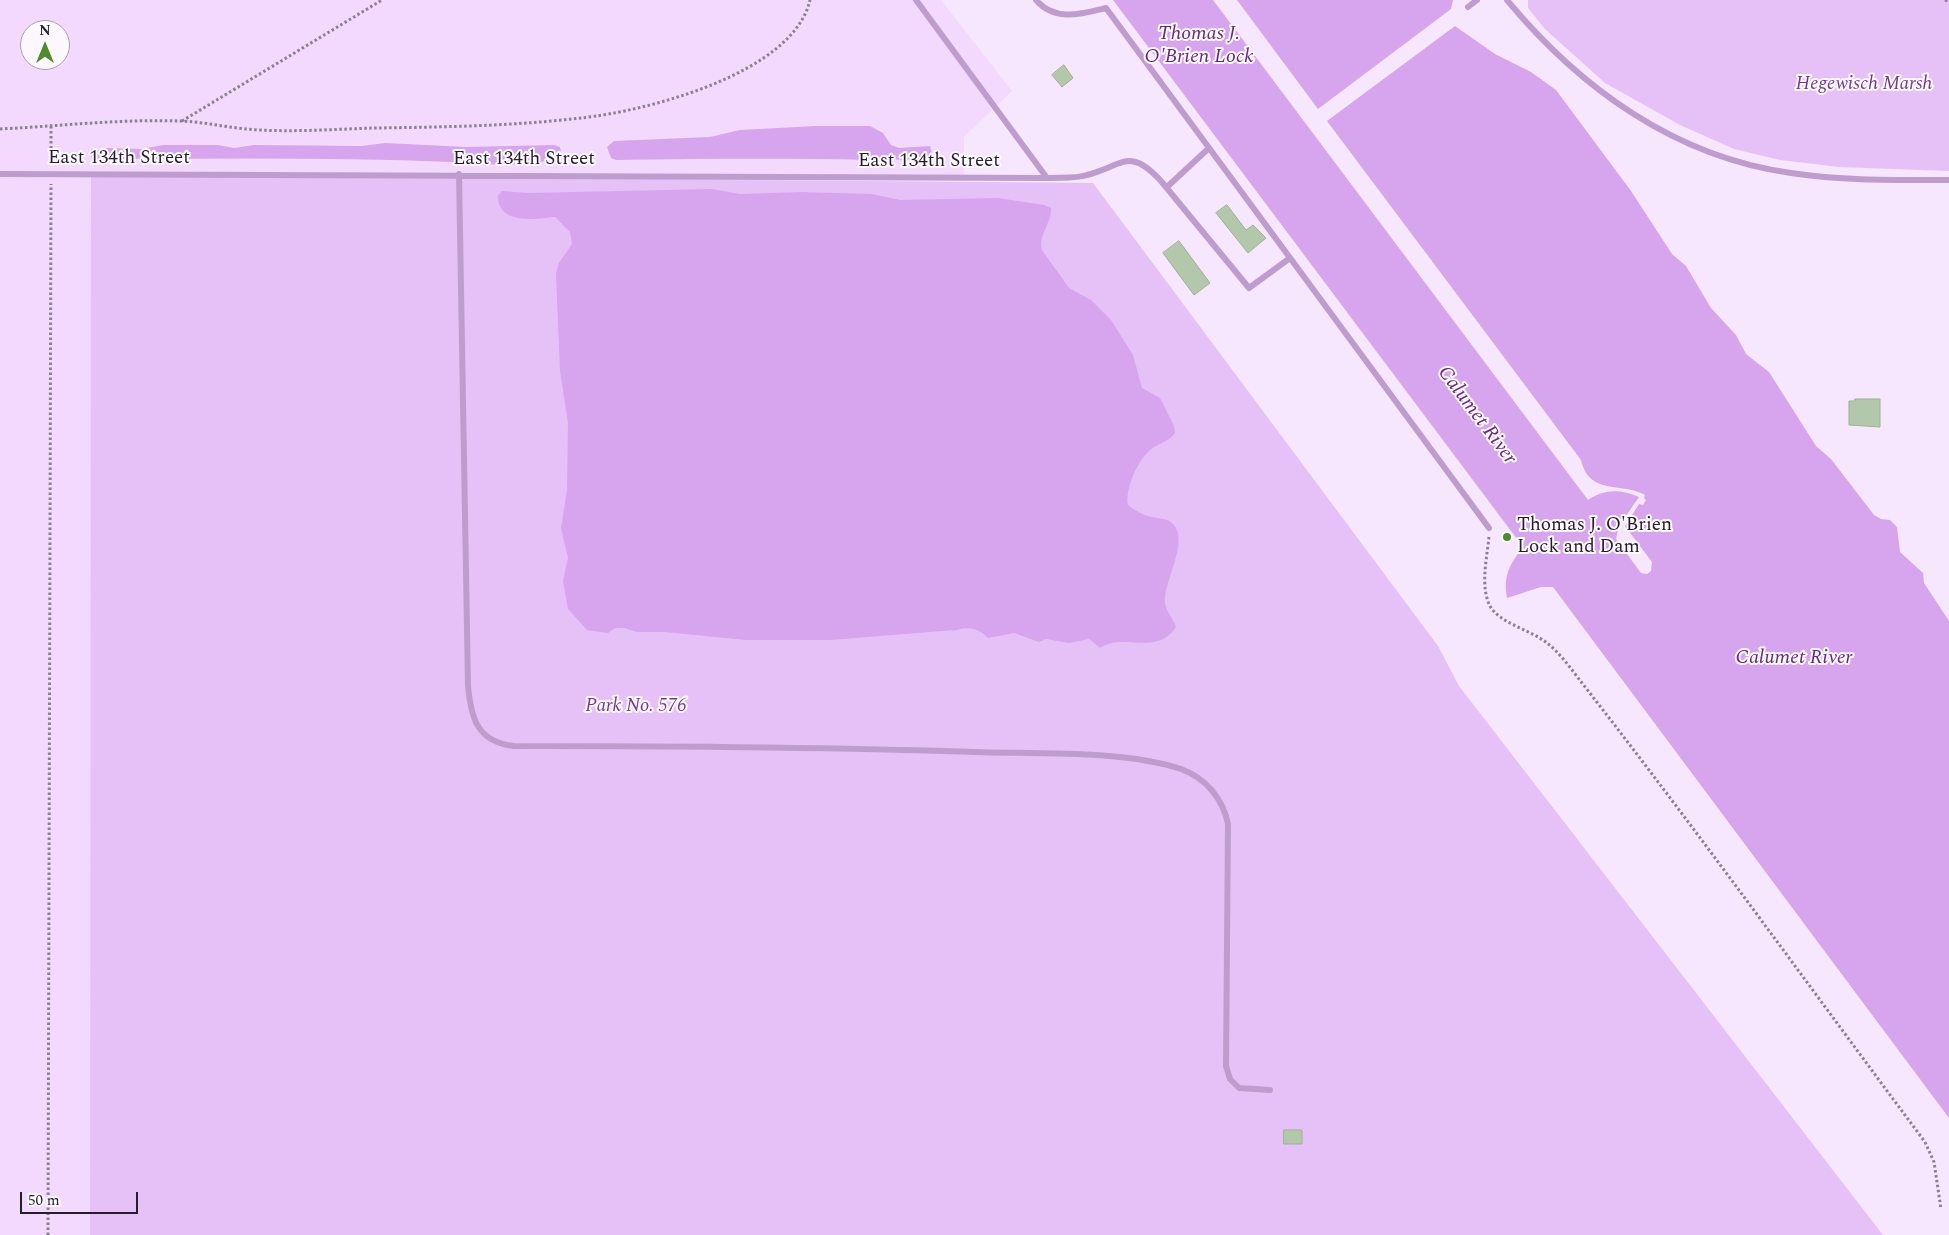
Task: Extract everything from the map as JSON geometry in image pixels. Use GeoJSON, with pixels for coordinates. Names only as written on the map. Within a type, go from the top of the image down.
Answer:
{"type":"FeatureCollection","features":[{"type":"Feature","properties":{"kind":"lane"},"geometry":{"type":"LineString","coordinates":[[916,0],[1047,178]]}},
{"type":"Feature","properties":{"kind":"lane"},"geometry":{"type":"LineString","coordinates":[[1036,0],[1043,8],[1055,14],[1076,15],[1106,8],[1489,528]]}},
{"type":"Feature","properties":{"kind":"lane"},"geometry":{"type":"LineString","coordinates":[[1468,7],[1477,0]]}},
{"type":"Feature","properties":{"kind":"lane"},"geometry":{"type":"LineString","coordinates":[[1507,0],[1537,36],[1595,89],[1643,120],[1692,145],[1749,165],[1789,173],[1835,179],[1949,180]]}},
{"type":"Feature","properties":{"kind":"lane"},"geometry":{"type":"LineString","coordinates":[[1167,188],[1209,148]]}},
{"type":"Feature","properties":{"kind":"lane","name":"East 134th Street"},"geometry":{"type":"LineString","coordinates":[[0,174],[459,174],[1047,178],[1087,175],[1115,164],[1129,162],[1140,163],[1148,167],[1249,288],[1290,258]]}},
{"type":"Feature","properties":{"kind":"lane"},"geometry":{"type":"LineString","coordinates":[[459,174],[468,686],[470,711],[483,733],[504,745],[514,746],[806,747],[1061,755],[1130,760],[1183,770],[1212,790],[1225,812],[1228,824],[1226,1066],[1230,1079],[1239,1088],[1270,1090]]}},
{"type":"Feature","properties":{"kind":"path"},"geometry":{"type":"LineString","coordinates":[[182,121],[382,0]]}},
{"type":"Feature","properties":{"kind":"path"},"geometry":{"type":"LineString","coordinates":[[0,129],[127,121],[182,121],[260,130],[425,127],[529,123],[584,118],[708,86],[763,59],[783,44],[798,27],[810,0]]}},
{"type":"Feature","properties":{"kind":"path"},"geometry":{"type":"LineString","coordinates":[[1945,0],[1949,2]]}},
{"type":"Feature","properties":{"kind":"path"},"geometry":{"type":"LineString","coordinates":[[48,1235],[51,126]]}},
{"type":"Feature","properties":{"kind":"path"},"geometry":{"type":"LineString","coordinates":[[1489,528],[1485,586],[1489,605],[1498,617],[1521,627],[1548,643],[1581,682],[1767,930],[1925,1142],[1934,1162],[1941,1209]]}},
{"type":"Feature","properties":{"kind":"shaded area"},"geometry":{"type":"Polygon","coordinates":[[[0,0],[941,0],[1012,91],[964,137],[964,177],[91,174],[91,1235],[0,1235],[0,0]]]}},
{"type":"Feature","properties":{"kind":"green space","name":"Hegewisch Marsh"},"geometry":{"type":"Polygon","coordinates":[[[1528,0],[1949,0],[1949,171],[1839,167],[1780,160],[1734,149],[1680,125],[1605,83],[1545,29],[1528,8],[1528,0]]]}},
{"type":"Feature","properties":{"kind":"green space","name":"Park No. 576"},"geometry":{"type":"Polygon","coordinates":[[[91,174],[1093,183],[1438,646],[1459,686],[1883,1235],[90,1235],[91,174]]]}},
{"type":"Feature","properties":{"kind":"water","name":"Calumet River"},"geometry":{"type":"Polygon","coordinates":[[[1113,0],[1213,0],[1588,500],[1594,496],[1613,491],[1639,497],[1619,526],[1616,539],[1641,573],[1647,574],[1651,571],[1652,562],[1625,526],[1639,504],[1643,505],[1646,500],[1644,498],[1645,495],[1636,491],[1608,486],[1591,479],[1585,471],[1581,460],[1327,121],[1455,26],[1495,54],[1531,72],[1556,90],[1631,191],[1672,254],[1686,266],[1711,308],[1736,335],[1746,354],[1769,372],[1816,446],[1831,459],[1874,515],[1881,519],[1890,520],[1897,527],[1900,552],[1923,573],[1924,583],[1949,621],[1949,1118],[1553,587],[1541,587],[1507,598],[1507,576],[1514,559],[1523,547],[1113,0]]]}},
{"type":"Feature","properties":{"kind":"water"},"geometry":{"type":"Polygon","coordinates":[[[1237,0],[1453,0],[1451,9],[1318,109],[1237,0]]]}},
{"type":"Feature","properties":{"kind":"water"},"geometry":{"type":"Polygon","coordinates":[[[816,126],[870,126],[883,133],[891,145],[899,148],[930,146],[933,157],[930,160],[616,160],[611,158],[607,147],[614,141],[710,137],[740,130],[816,126]]]}},
{"type":"Feature","properties":{"kind":"water"},"geometry":{"type":"Polygon","coordinates":[[[385,143],[466,147],[554,145],[560,147],[561,152],[554,158],[542,162],[493,164],[363,159],[96,159],[91,157],[90,152],[106,148],[141,149],[163,145],[218,145],[234,148],[254,145],[362,146],[385,143]]]}},
{"type":"Feature","properties":{"kind":"water"},"geometry":{"type":"Polygon","coordinates":[[[712,189],[740,194],[801,192],[872,194],[900,200],[998,198],[1044,205],[1051,208],[1043,234],[1042,250],[1069,288],[1091,300],[1111,320],[1133,355],[1142,388],[1160,398],[1174,426],[1175,433],[1166,441],[1152,448],[1140,462],[1128,491],[1128,505],[1145,515],[1168,520],[1177,531],[1179,541],[1175,562],[1165,594],[1167,610],[1176,627],[1168,636],[1159,641],[1149,643],[1119,642],[1100,648],[1089,639],[1069,643],[1046,639],[1039,642],[1014,633],[988,638],[979,631],[970,628],[959,629],[949,633],[954,630],[831,640],[745,640],[665,632],[637,632],[624,628],[615,628],[608,633],[587,630],[568,609],[563,581],[568,558],[561,528],[567,490],[568,423],[560,371],[556,273],[559,263],[572,244],[570,232],[555,217],[528,219],[511,216],[504,212],[498,196],[502,191],[528,193],[712,189]]]}},
{"type":"Feature","properties":{"kind":"building"},"geometry":{"type":"Polygon","coordinates":[[[1064,65],[1073,78],[1062,87],[1052,75],[1064,65]]]}},
{"type":"Feature","properties":{"kind":"building"},"geometry":{"type":"Polygon","coordinates":[[[1227,205],[1246,230],[1253,225],[1266,238],[1248,253],[1216,213],[1227,205]]]}},
{"type":"Feature","properties":{"kind":"building"},"geometry":{"type":"Polygon","coordinates":[[[1179,241],[1210,283],[1194,295],[1163,253],[1179,241]]]}},
{"type":"Feature","properties":{"kind":"building"},"geometry":{"type":"Polygon","coordinates":[[[1855,399],[1880,399],[1880,427],[1849,425],[1849,401],[1855,401],[1855,399]]]}},
{"type":"Feature","properties":{"kind":"building"},"geometry":{"type":"Polygon","coordinates":[[[1284,1130],[1302,1130],[1302,1144],[1284,1144],[1284,1130]]]}},
{"type":"Feature","properties":{"kind":"place","name":"Thomas J. O'Brien Lock and Dam"},"geometry":{"type":"Point","coordinates":[1507,537]}},
{"type":"Feature","properties":{"kind":"water label","name":"Thomas J. O'Brien Lock"},"geometry":{"type":"Point","coordinates":[1199,46]}}]}
